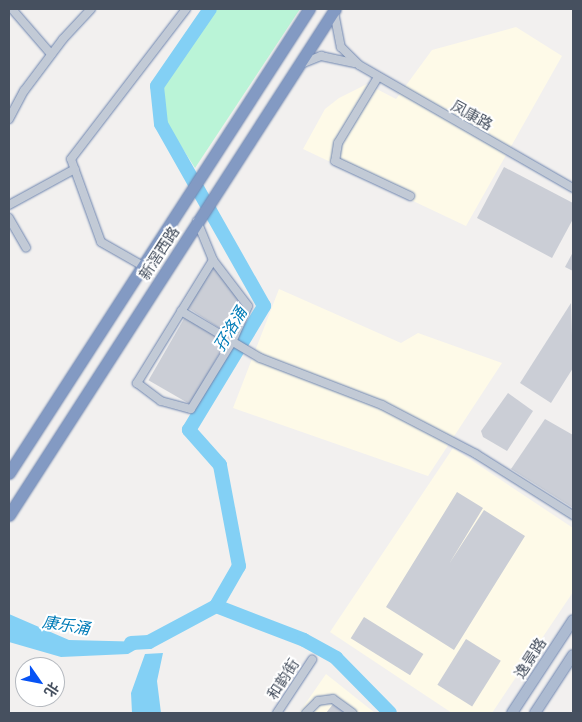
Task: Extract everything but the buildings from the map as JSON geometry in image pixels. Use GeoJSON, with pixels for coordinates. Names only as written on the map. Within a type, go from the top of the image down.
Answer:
{"type":"FeatureCollection","features":[{"type":"Feature","properties":{"kind":"highway","name":"新滘西路"},"geometry":{"type":"LineString","coordinates":[[9,473],[309,9]]}},
{"type":"Feature","properties":{"kind":"highway","name":"新滘西路"},"geometry":{"type":"LineString","coordinates":[[9,515],[334,9]]}},
{"type":"Feature","properties":{"kind":"main road","name":"逸景路"},"geometry":{"type":"LineString","coordinates":[[512,713],[572,623]]}},
{"type":"Feature","properties":{"kind":"main road"},"geometry":{"type":"LineString","coordinates":[[535,713],[573,655]]}},
{"type":"Feature","properties":{"kind":"street"},"geometry":{"type":"LineString","coordinates":[[12,9],[52,54]]}},
{"type":"Feature","properties":{"kind":"street"},"geometry":{"type":"LineString","coordinates":[[9,119],[24,91],[52,54],[91,9]]}},
{"type":"Feature","properties":{"kind":"street"},"geometry":{"type":"LineString","coordinates":[[143,266],[101,242],[71,160],[186,9]]}},
{"type":"Feature","properties":{"kind":"street"},"geometry":{"type":"LineString","coordinates":[[334,9],[341,47],[358,65]]}},
{"type":"Feature","properties":{"kind":"street"},"geometry":{"type":"LineString","coordinates":[[298,66],[321,56],[358,65]]}},
{"type":"Feature","properties":{"kind":"street","name":"凤康路"},"geometry":{"type":"LineString","coordinates":[[358,65],[573,188]]}},
{"type":"Feature","properties":{"kind":"street"},"geometry":{"type":"LineString","coordinates":[[378,77],[338,143],[335,161],[410,196]]}},
{"type":"Feature","properties":{"kind":"street"},"geometry":{"type":"LineString","coordinates":[[9,204],[75,169]]}},
{"type":"Feature","properties":{"kind":"street"},"geometry":{"type":"LineString","coordinates":[[9,218],[26,248]]}},
{"type":"Feature","properties":{"kind":"street"},"geometry":{"type":"LineString","coordinates":[[197,221],[213,260],[248,306],[232,342],[191,408],[161,401],[137,383],[213,260]]}},
{"type":"Feature","properties":{"kind":"street"},"geometry":{"type":"LineString","coordinates":[[181,311],[260,358],[382,405],[476,454],[573,516]]}},
{"type":"Feature","properties":{"kind":"street","name":"和韵街"},"geometry":{"type":"LineString","coordinates":[[277,713],[312,660]]}},
{"type":"Feature","properties":{"kind":"street"},"geometry":{"type":"LineString","coordinates":[[306,713],[318,701],[334,699],[352,713]]}},
{"type":"Feature","properties":{"kind":"shaded area"},"geometry":{"type":"Polygon","coordinates":[[[516,27],[562,56],[466,226],[303,149],[325,109],[339,98],[367,84],[396,99],[432,50],[516,27]]]}},
{"type":"Feature","properties":{"kind":"shaded area"},"geometry":{"type":"Polygon","coordinates":[[[279,289],[401,343],[418,333],[502,363],[428,476],[233,408],[279,289]]]}},
{"type":"Feature","properties":{"kind":"shaded area"},"geometry":{"type":"Polygon","coordinates":[[[453,448],[573,528],[573,592],[492,713],[452,713],[330,632],[453,448]]]}},
{"type":"Feature","properties":{"kind":"shaded area"},"geometry":{"type":"Polygon","coordinates":[[[326,674],[375,713],[299,713],[326,674]]]}},
{"type":"Feature","properties":{"kind":"green space"},"geometry":{"type":"Polygon","coordinates":[[[216,9],[300,9],[195,168],[165,121],[164,86],[216,9]]]}},
{"type":"Feature","properties":{"kind":"water"},"geometry":{"type":"Polygon","coordinates":[[[9,614],[69,640],[149,642],[128,654],[61,657],[9,642],[9,614]]]}},
{"type":"Feature","properties":{"kind":"water"},"geometry":{"type":"Polygon","coordinates":[[[163,653],[157,681],[161,713],[132,713],[131,693],[145,654],[163,653]]]}},
{"type":"Feature","properties":{"kind":"waterway","name":"孖洛涌"},"geometry":{"type":"LineString","coordinates":[[131,643],[149,642],[216,606],[239,566],[220,465],[189,430],[264,306],[161,124],[157,86],[210,9]]}},
{"type":"Feature","properties":{"kind":"waterway"},"geometry":{"type":"LineString","coordinates":[[216,606],[304,640],[336,658],[390,713]]}},
{"type":"Feature","properties":{"kind":"water label","name":"康乐涌"},"geometry":{"type":"Point","coordinates":[66,625]}}]}
